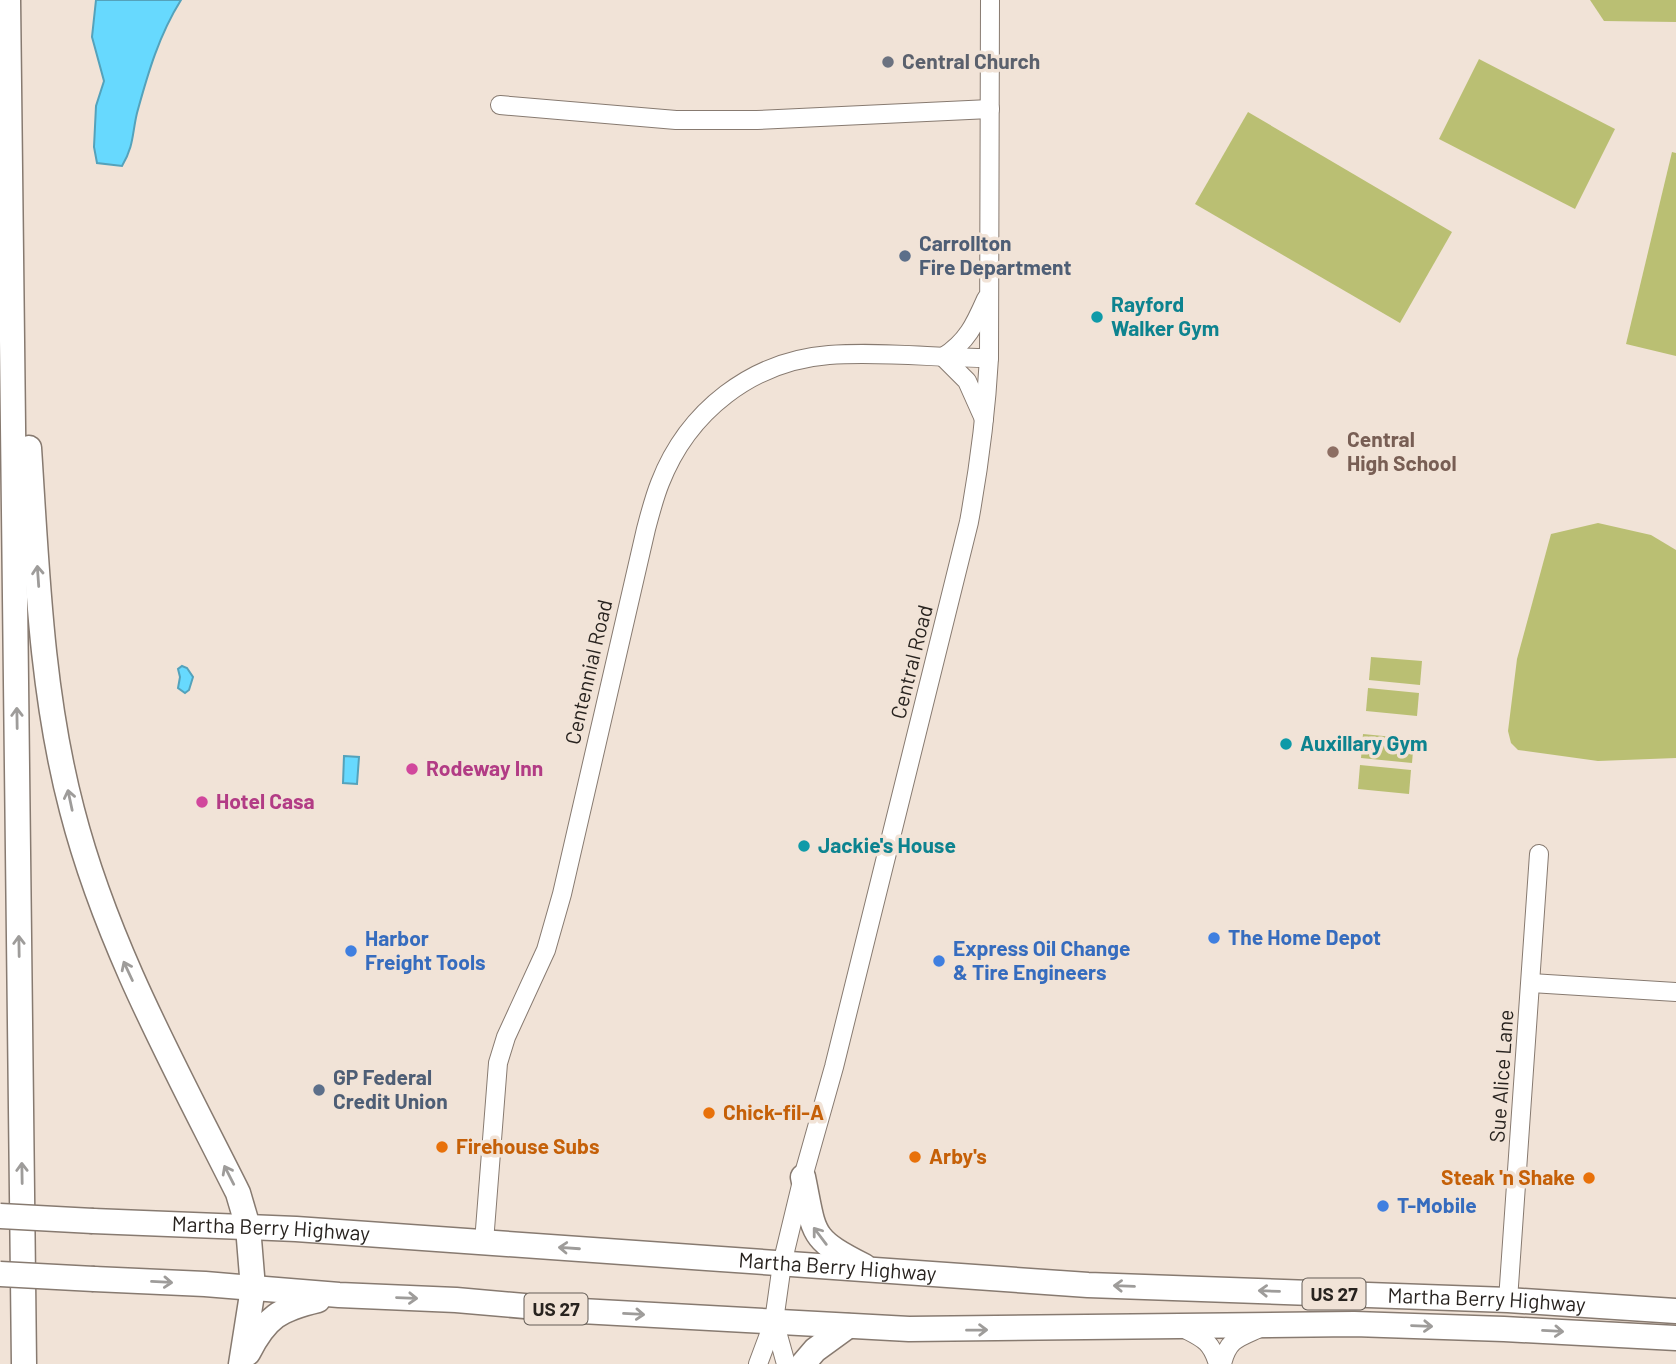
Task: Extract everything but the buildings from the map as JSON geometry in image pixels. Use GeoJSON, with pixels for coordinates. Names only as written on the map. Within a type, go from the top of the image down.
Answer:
{"type":"FeatureCollection","features":[{"type":"Feature","properties":{"kind":"highway"},"geometry":{"type":"LineString","coordinates":[[8,0],[24,1364]]}},
{"type":"Feature","properties":{"kind":"highway"},"geometry":{"type":"LineString","coordinates":[[12,179],[25,272],[29,446],[41,621],[51,715],[72,810],[88,866],[124,963],[238,1193],[248,1227],[253,1288],[242,1364]]}},
{"type":"Feature","properties":{"kind":"highway"},"geometry":{"type":"LineString","coordinates":[[803,1177],[814,1230],[821,1241],[838,1253],[871,1269]]}},
{"type":"Feature","properties":{"kind":"highway","name":"Martha Berry Highway"},"geometry":{"type":"LineString","coordinates":[[0,1216],[248,1227],[1088,1285],[1508,1300],[1676,1311]]}},
{"type":"Feature","properties":{"kind":"highway","name":"Martha Berry Highway"},"geometry":{"type":"LineString","coordinates":[[0,1274],[848,1326],[956,1330],[1354,1324],[1676,1338]]}},
{"type":"Feature","properties":{"kind":"highway"},"geometry":{"type":"LineString","coordinates":[[242,1364],[256,1336],[276,1315],[287,1308],[339,1295]]}},
{"type":"Feature","properties":{"kind":"highway"},"geometry":{"type":"LineString","coordinates":[[1504,1329],[1508,1300]]}},
{"type":"Feature","properties":{"kind":"highway"},"geometry":{"type":"LineString","coordinates":[[803,1364],[815,1350],[848,1326]]}},
{"type":"Feature","properties":{"kind":"street","name":"Central Road"},"geometry":{"type":"LineString","coordinates":[[758,1364],[774,1321],[782,1264],[803,1177],[834,1068],[975,489],[985,419],[989,358],[990,0]]}},
{"type":"Feature","properties":{"kind":"street"},"geometry":{"type":"LineString","coordinates":[[500,106],[676,120],[757,120],[990,109]]}},
{"type":"Feature","properties":{"kind":"street"},"geometry":{"type":"LineString","coordinates":[[985,419],[967,381],[943,357],[957,348],[971,332],[990,290]]}},
{"type":"Feature","properties":{"kind":"street","name":"Centennial Road"},"geometry":{"type":"LineString","coordinates":[[484,1242],[498,1063],[506,1037],[546,950],[562,894],[646,529],[660,482],[675,452],[698,417],[730,390],[777,366],[829,355],[989,358]]}},
{"type":"Feature","properties":{"kind":"street","name":"Sue Alice Lane"},"geometry":{"type":"LineString","coordinates":[[1508,1300],[1539,854]]}},
{"type":"Feature","properties":{"kind":"street"},"geometry":{"type":"LineString","coordinates":[[1531,983],[1676,992]]}},
{"type":"Feature","properties":{"kind":"street","name":"Central Road"},"geometry":{"type":"LineString","coordinates":[[774,1321],[786,1364]]}},
{"type":"Feature","properties":{"kind":"street"},"geometry":{"type":"LineString","coordinates":[[1220,1364],[1226,1348],[1235,1340],[1264,1326]]}},
{"type":"Feature","properties":{"kind":"street"},"geometry":{"type":"LineString","coordinates":[[1181,1327],[1203,1338],[1213,1348],[1220,1364]]}},
{"type":"Feature","properties":{"kind":"green space"},"geometry":{"type":"Polygon","coordinates":[[[1590,0],[1676,0],[1676,22],[1604,21],[1590,0]]]}},
{"type":"Feature","properties":{"kind":"green space"},"geometry":{"type":"Polygon","coordinates":[[[1479,59],[1615,129],[1575,209],[1439,139],[1479,59]]]}},
{"type":"Feature","properties":{"kind":"green space"},"geometry":{"type":"Polygon","coordinates":[[[1248,112],[1452,232],[1400,323],[1195,204],[1248,112]]]}},
{"type":"Feature","properties":{"kind":"green space"},"geometry":{"type":"Polygon","coordinates":[[[1672,152],[1676,153],[1676,356],[1626,344],[1672,152]]]}},
{"type":"Feature","properties":{"kind":"green space"},"geometry":{"type":"Polygon","coordinates":[[[1598,523],[1651,535],[1676,550],[1676,758],[1598,761],[1518,750],[1511,743],[1508,731],[1517,659],[1551,534],[1598,523]]]}},
{"type":"Feature","properties":{"kind":"green space"},"geometry":{"type":"Polygon","coordinates":[[[1371,657],[1422,661],[1420,685],[1369,680],[1371,657]]]}},
{"type":"Feature","properties":{"kind":"green space"},"geometry":{"type":"Polygon","coordinates":[[[1368,688],[1419,693],[1417,716],[1366,711],[1368,688]]]}},
{"type":"Feature","properties":{"kind":"green space"},"geometry":{"type":"Polygon","coordinates":[[[1363,734],[1414,739],[1412,763],[1361,758],[1363,734]]]}},
{"type":"Feature","properties":{"kind":"green space"},"geometry":{"type":"Polygon","coordinates":[[[1360,765],[1411,770],[1409,794],[1358,789],[1360,765]]]}},
{"type":"Feature","properties":{"kind":"water"},"geometry":{"type":"Polygon","coordinates":[[[96,0],[181,0],[166,27],[145,83],[131,146],[122,166],[97,163],[94,147],[96,106],[104,81],[92,37],[96,0]]]}},
{"type":"Feature","properties":{"kind":"water"},"geometry":{"type":"Polygon","coordinates":[[[182,666],[187,668],[193,677],[189,690],[185,693],[178,688],[178,669],[182,666]]]}},
{"type":"Feature","properties":{"kind":"water"},"geometry":{"type":"Polygon","coordinates":[[[344,756],[359,757],[357,784],[343,783],[344,756]]]}},
{"type":"Feature","properties":{"kind":"place","name":"Central Church"},"geometry":{"type":"Point","coordinates":[888,62]}},
{"type":"Feature","properties":{"kind":"place","name":"Carrollton Fire Department"},"geometry":{"type":"Point","coordinates":[905,256]}},
{"type":"Feature","properties":{"kind":"place","name":"Rayford Walker Gym"},"geometry":{"type":"Point","coordinates":[1097,317]}},
{"type":"Feature","properties":{"kind":"place","name":"Central High School"},"geometry":{"type":"Point","coordinates":[1333,452]}},
{"type":"Feature","properties":{"kind":"place","name":"Auxillary Gym"},"geometry":{"type":"Point","coordinates":[1286,744]}},
{"type":"Feature","properties":{"kind":"place","name":"Rodeway Inn"},"geometry":{"type":"Point","coordinates":[412,769]}},
{"type":"Feature","properties":{"kind":"place","name":"Hotel Casa"},"geometry":{"type":"Point","coordinates":[202,802]}},
{"type":"Feature","properties":{"kind":"place","name":"Jackie's House"},"geometry":{"type":"Point","coordinates":[804,846]}},
{"type":"Feature","properties":{"kind":"place","name":"The Home Depot"},"geometry":{"type":"Point","coordinates":[1214,938]}},
{"type":"Feature","properties":{"kind":"place","name":"Harbor Freight Tools"},"geometry":{"type":"Point","coordinates":[351,951]}},
{"type":"Feature","properties":{"kind":"place","name":"Express Oil Change & Tire Engineers"},"geometry":{"type":"Point","coordinates":[939,961]}},
{"type":"Feature","properties":{"kind":"place","name":"GP Federal Credit Union"},"geometry":{"type":"Point","coordinates":[319,1090]}},
{"type":"Feature","properties":{"kind":"place","name":"Chick-fil-A"},"geometry":{"type":"Point","coordinates":[709,1113]}},
{"type":"Feature","properties":{"kind":"place","name":"Firehouse Subs"},"geometry":{"type":"Point","coordinates":[442,1147]}},
{"type":"Feature","properties":{"kind":"place","name":"Arby's"},"geometry":{"type":"Point","coordinates":[915,1157]}},
{"type":"Feature","properties":{"kind":"place","name":"Steak 'n Shake"},"geometry":{"type":"Point","coordinates":[1589,1178]}},
{"type":"Feature","properties":{"kind":"place","name":"T-Mobile"},"geometry":{"type":"Point","coordinates":[1383,1206]}}]}
